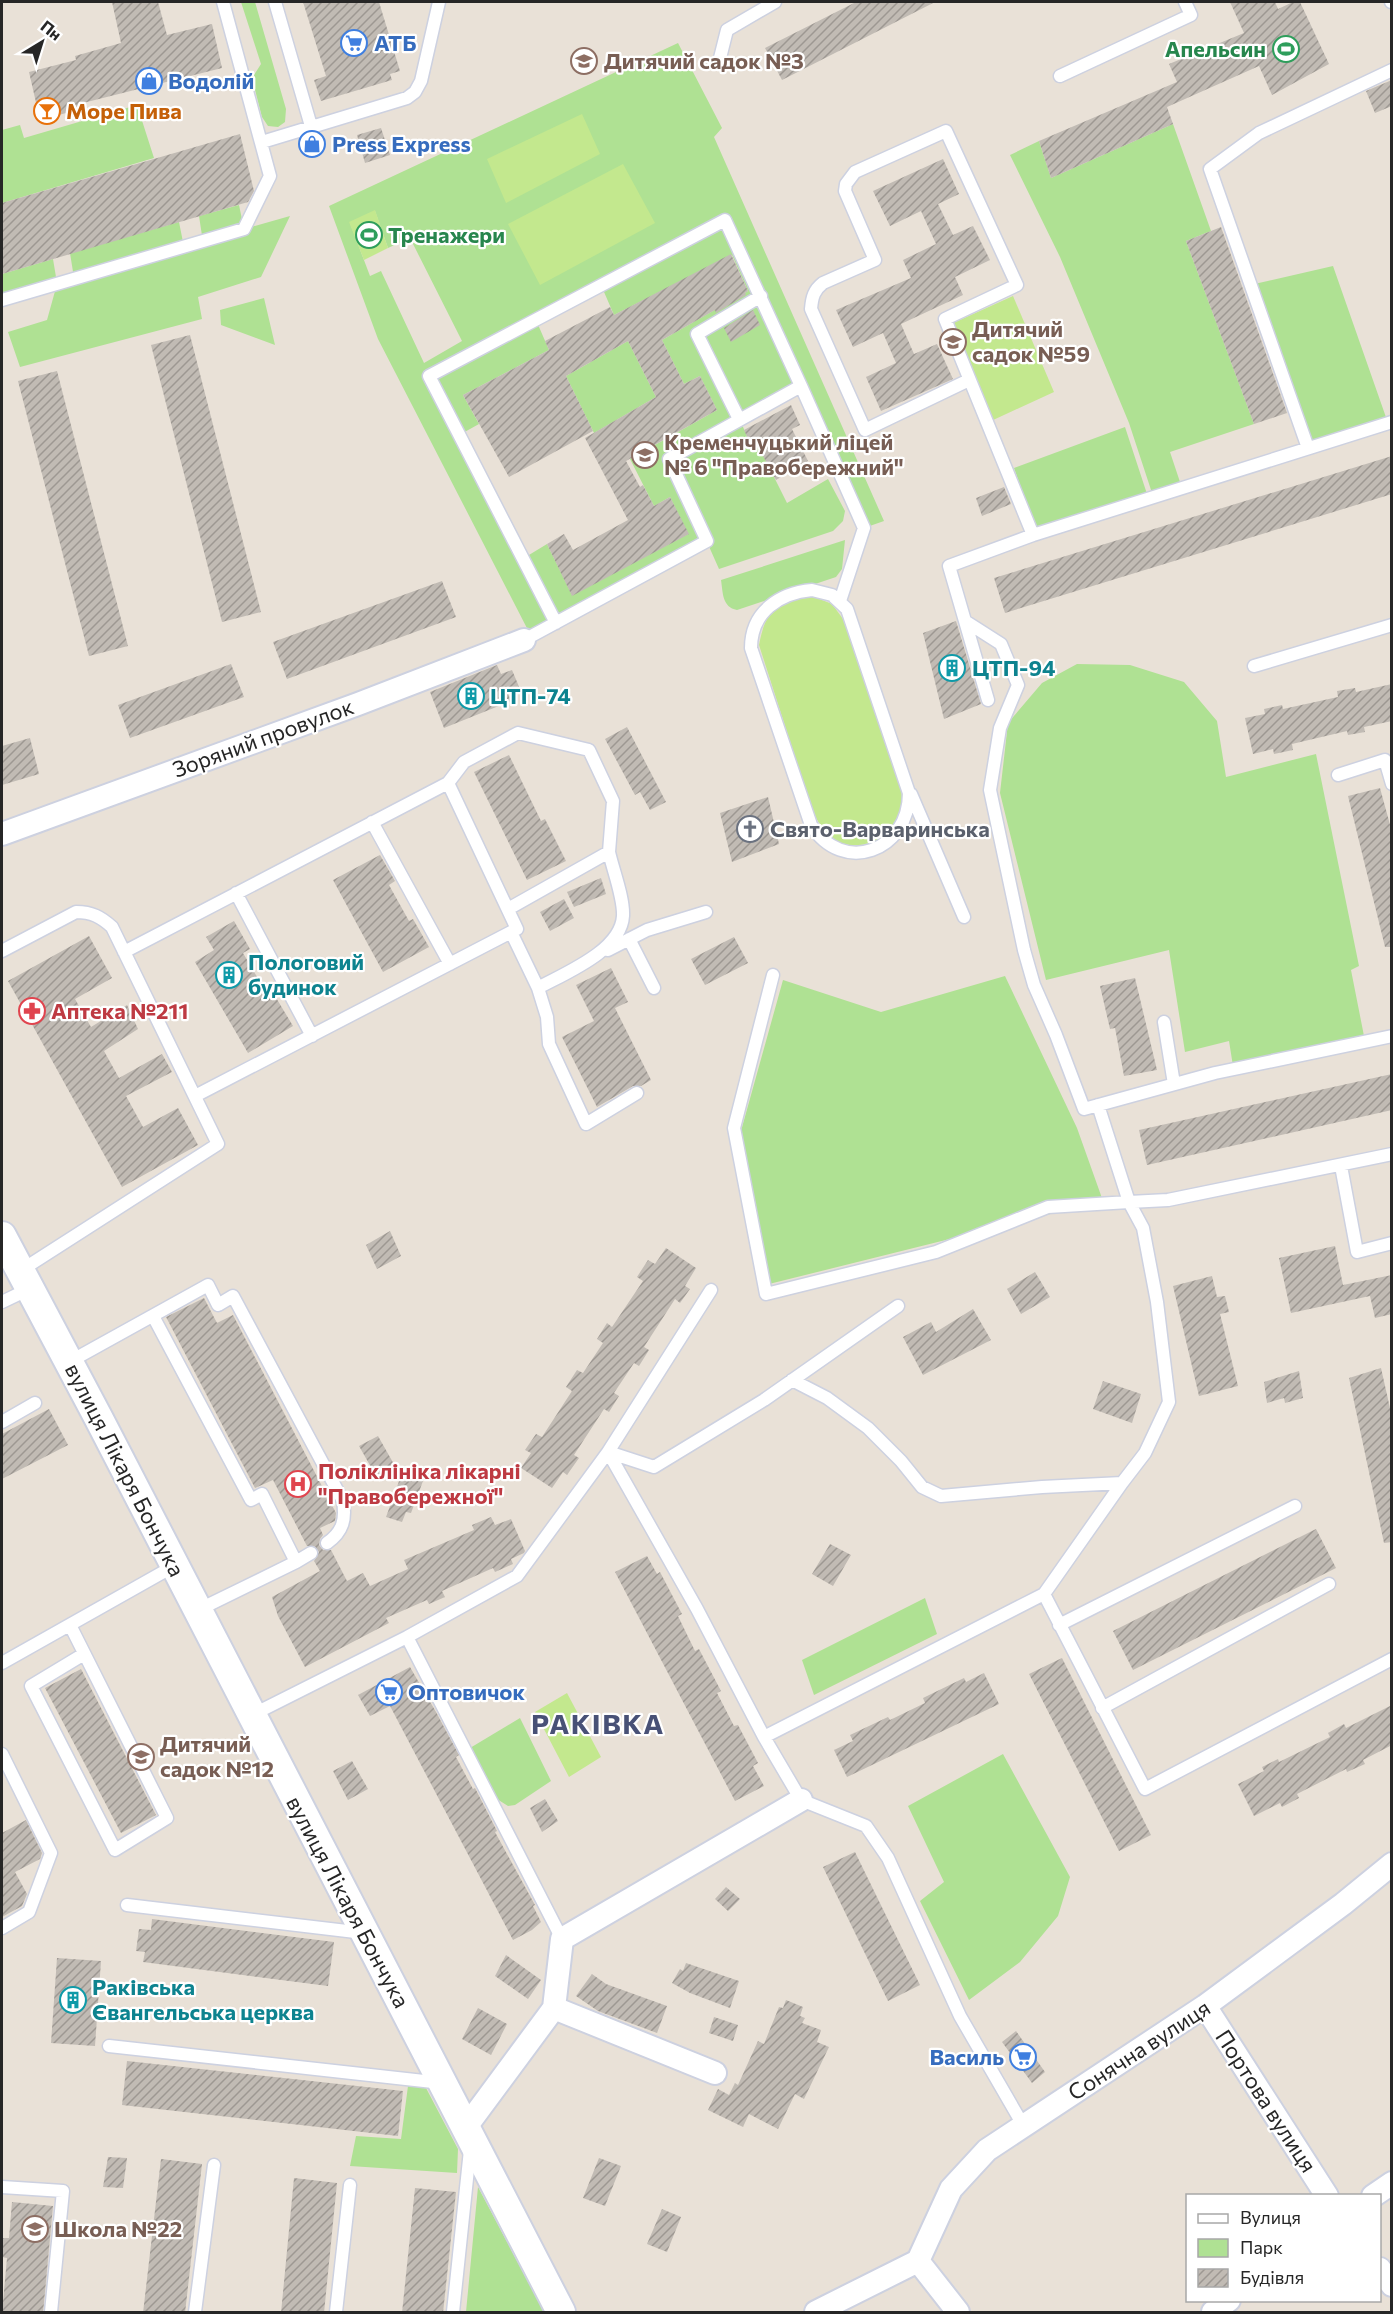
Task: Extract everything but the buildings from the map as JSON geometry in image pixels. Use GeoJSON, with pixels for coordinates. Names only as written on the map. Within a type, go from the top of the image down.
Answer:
{"type":"FeatureCollection","features":[{"type":"Feature","properties":{"kind":"street","name":"Зоряний провулок"},"geometry":{"type":"LineString","coordinates":[[2,834],[358,704],[524,640]]}},
{"type":"Feature","properties":{"kind":"street","name":"вулиця Лікаря Бончука"},"geometry":{"type":"LineString","coordinates":[[2,1236],[561,2313]]}},
{"type":"Feature","properties":{"kind":"street"},"geometry":{"type":"LineString","coordinates":[[469,2133],[554,2008],[562,1939],[801,1800]]}},
{"type":"Feature","properties":{"kind":"street","name":"Сонячна вулиця"},"geometry":{"type":"LineString","coordinates":[[918,2261],[951,2189],[987,2150],[1205,2006],[1343,1904],[1392,1864]]}},
{"type":"Feature","properties":{"kind":"street","name":"Портова вулиця"},"geometry":{"type":"LineString","coordinates":[[1205,2006],[1326,2194]]}},
{"type":"Feature","properties":{"kind":"street"},"geometry":{"type":"LineString","coordinates":[[554,2008],[715,2073]]}},
{"type":"Feature","properties":{"kind":"street"},"geometry":{"type":"LineString","coordinates":[[1376,2194],[1392,2183]]}},
{"type":"Feature","properties":{"kind":"street"},"geometry":{"type":"LineString","coordinates":[[816,2313],[918,2261],[958,2313]]}},
{"type":"Feature","properties":{"kind":"street"},"geometry":{"type":"LineString","coordinates":[[1381,2270],[1392,2285]]}},
{"type":"Feature","properties":{"kind":"street"},"geometry":{"type":"LineString","coordinates":[[1213,2313],[1228,2302]]}},
{"type":"Feature","properties":{"kind":"lane"},"geometry":{"type":"LineString","coordinates":[[2,300],[244,229],[270,176],[223,2]]}},
{"type":"Feature","properties":{"kind":"lane"},"geometry":{"type":"LineString","coordinates":[[275,2],[311,126]]}},
{"type":"Feature","properties":{"kind":"lane"},"geometry":{"type":"LineString","coordinates":[[262,142],[407,98],[415,92],[421,81],[439,2]]}},
{"type":"Feature","properties":{"kind":"lane"},"geometry":{"type":"LineString","coordinates":[[720,58],[727,30],[776,2]]}},
{"type":"Feature","properties":{"kind":"lane"},"geometry":{"type":"LineString","coordinates":[[1060,76],[1191,15],[1185,2]]}},
{"type":"Feature","properties":{"kind":"lane"},"geometry":{"type":"LineString","coordinates":[[1308,448],[1210,169],[1259,133],[1392,70]]}},
{"type":"Feature","properties":{"kind":"lane"},"geometry":{"type":"LineString","coordinates":[[969,380],[865,430],[811,309],[817,288],[875,261],[845,191],[850,177],[855,172],[946,131],[1017,285],[945,319],[1033,535]]}},
{"type":"Feature","properties":{"kind":"lane"},"geometry":{"type":"LineString","coordinates":[[556,623],[429,376],[725,220],[864,528],[840,601]]}},
{"type":"Feature","properties":{"kind":"lane"},"geometry":{"type":"LineString","coordinates":[[740,419],[697,334],[761,296]]}},
{"type":"Feature","properties":{"kind":"lane"},"geometry":{"type":"LineString","coordinates":[[524,640],[707,541],[669,459],[801,386]]}},
{"type":"Feature","properties":{"kind":"lane"},"geometry":{"type":"LineString","coordinates":[[988,700],[949,566],[1033,535],[1392,422]]}},
{"type":"Feature","properties":{"kind":"lane"},"geometry":{"type":"LineString","coordinates":[[907,784],[909,793],[907,816],[893,838],[881,847],[867,852],[852,853],[838,850],[826,844],[811,825],[751,648],[751,637],[758,620],[771,603],[790,594],[812,590],[832,595],[847,609],[907,784],[964,917]]}},
{"type":"Feature","properties":{"kind":"lane"},"geometry":{"type":"LineString","coordinates":[[965,621],[1001,644],[1018,685],[1000,728],[990,790],[1024,950],[1034,985],[1084,1109],[1215,1073],[1392,1036]]}},
{"type":"Feature","properties":{"kind":"lane"},"geometry":{"type":"LineString","coordinates":[[1254,666],[1392,625]]}},
{"type":"Feature","properties":{"kind":"lane"},"geometry":{"type":"LineString","coordinates":[[124,952],[448,783],[464,762],[518,733],[589,750],[613,801],[609,852],[623,916],[614,938],[601,953]]}},
{"type":"Feature","properties":{"kind":"lane"},"geometry":{"type":"LineString","coordinates":[[1338,775],[1388,759],[1392,784]]}},
{"type":"Feature","properties":{"kind":"lane"},"geometry":{"type":"LineString","coordinates":[[195,1096],[517,929],[448,783]]}},
{"type":"Feature","properties":{"kind":"lane"},"geometry":{"type":"LineString","coordinates":[[372,822],[450,964]]}},
{"type":"Feature","properties":{"kind":"lane"},"geometry":{"type":"LineString","coordinates":[[508,909],[609,852]]}},
{"type":"Feature","properties":{"kind":"lane"},"geometry":{"type":"LineString","coordinates":[[236,894],[312,1036]]}},
{"type":"Feature","properties":{"kind":"lane"},"geometry":{"type":"LineString","coordinates":[[2,951],[76,912],[89,912],[102,918],[112,927],[218,1144],[25,1280],[2,1302]]}},
{"type":"Feature","properties":{"kind":"lane"},"geometry":{"type":"LineString","coordinates":[[538,988],[647,930],[706,912]]}},
{"type":"Feature","properties":{"kind":"lane"},"geometry":{"type":"LineString","coordinates":[[511,932],[538,988],[547,1017],[549,1044],[586,1124],[637,1093]]}},
{"type":"Feature","properties":{"kind":"lane"},"geometry":{"type":"LineString","coordinates":[[630,939],[654,988]]}},
{"type":"Feature","properties":{"kind":"lane"},"geometry":{"type":"LineString","coordinates":[[772,975],[734,1128],[766,1294],[936,1252],[1048,1207],[1168,1200],[1392,1154]]}},
{"type":"Feature","properties":{"kind":"lane"},"geometry":{"type":"LineString","coordinates":[[1164,1022],[1174,1084]]}},
{"type":"Feature","properties":{"kind":"lane"},"geometry":{"type":"LineString","coordinates":[[764,1737],[1044,1594],[1145,1453],[1169,1402],[1157,1302],[1143,1228],[1129,1202],[1098,1106]]}},
{"type":"Feature","properties":{"kind":"lane"},"geometry":{"type":"LineString","coordinates":[[1341,1166],[1357,1252],[1392,1243]]}},
{"type":"Feature","properties":{"kind":"lane"},"geometry":{"type":"LineString","coordinates":[[69,1362],[208,1285],[218,1305],[233,1296],[343,1501],[345,1513],[343,1526],[336,1537],[327,1543]]}},
{"type":"Feature","properties":{"kind":"lane"},"geometry":{"type":"LineString","coordinates":[[251,1716],[407,1637],[517,1576],[608,1452],[711,1290]]}},
{"type":"Feature","properties":{"kind":"lane"},"geometry":{"type":"LineString","coordinates":[[608,1452],[654,1467],[747,1412],[898,1306]]}},
{"type":"Feature","properties":{"kind":"lane"},"geometry":{"type":"LineString","coordinates":[[153,1316],[251,1500],[262,1494],[296,1562]]}},
{"type":"Feature","properties":{"kind":"lane"},"geometry":{"type":"LineString","coordinates":[[792,1380],[827,1398],[868,1428],[901,1461],[922,1487],[941,1496],[1122,1483]]}},
{"type":"Feature","properties":{"kind":"lane"},"geometry":{"type":"LineString","coordinates":[[2,1422],[35,1403]]}},
{"type":"Feature","properties":{"kind":"lane"},"geometry":{"type":"LineString","coordinates":[[608,1452],[691,1599],[764,1737],[801,1800],[866,1826],[888,1858],[960,2016],[1023,2125]]}},
{"type":"Feature","properties":{"kind":"lane"},"geometry":{"type":"LineString","coordinates":[[1059,1625],[1295,1506]]}},
{"type":"Feature","properties":{"kind":"lane"},"geometry":{"type":"LineString","coordinates":[[197,1610],[311,1554]]}},
{"type":"Feature","properties":{"kind":"lane"},"geometry":{"type":"LineString","coordinates":[[2,1664],[174,1566]]}},
{"type":"Feature","properties":{"kind":"lane"},"geometry":{"type":"LineString","coordinates":[[1102,1708],[1329,1584]]}},
{"type":"Feature","properties":{"kind":"lane"},"geometry":{"type":"LineString","coordinates":[[1044,1594],[1145,1789],[1392,1659]]}},
{"type":"Feature","properties":{"kind":"lane"},"geometry":{"type":"LineString","coordinates":[[70,1625],[167,1818],[115,1850],[31,1686],[84,1654]]}},
{"type":"Feature","properties":{"kind":"lane"},"geometry":{"type":"LineString","coordinates":[[407,1637],[562,1939]]}},
{"type":"Feature","properties":{"kind":"lane"},"geometry":{"type":"LineString","coordinates":[[2,1754],[51,1853],[29,1912],[2,1928]]}},
{"type":"Feature","properties":{"kind":"lane"},"geometry":{"type":"LineString","coordinates":[[127,1905],[364,1933]]}},
{"type":"Feature","properties":{"kind":"lane"},"geometry":{"type":"LineString","coordinates":[[109,2046],[444,2084]]}},
{"type":"Feature","properties":{"kind":"lane"},"geometry":{"type":"LineString","coordinates":[[453,2313],[469,2133]]}},
{"type":"Feature","properties":{"kind":"lane"},"geometry":{"type":"LineString","coordinates":[[195,2313],[214,2165]]}},
{"type":"Feature","properties":{"kind":"lane"},"geometry":{"type":"LineString","coordinates":[[336,2313],[350,2185]]}},
{"type":"Feature","properties":{"kind":"lane"},"geometry":{"type":"LineString","coordinates":[[2,2187],[63,2191],[51,2313]]}},
{"type":"Feature","properties":{"kind":"green space"},"geometry":{"type":"Polygon","coordinates":[[[241,2],[255,2],[286,109],[285,122],[278,127],[268,126],[262,117],[252,78],[261,64],[241,2]]]}},
{"type":"Feature","properties":{"kind":"green space"},"geometry":{"type":"Polygon","coordinates":[[[678,43],[722,128],[714,137],[884,521],[864,528],[802,386],[740,420],[753,450],[759,447],[787,503],[828,479],[845,511],[843,521],[833,531],[719,569],[707,542],[531,636],[378,339],[329,206],[678,43]],[[375,211],[350,223],[370,276],[381,271],[424,363],[462,341],[410,238],[388,248],[375,211]],[[732,255],[614,315],[601,285],[536,320],[549,350],[463,395],[479,424],[461,434],[524,558],[547,544],[572,595],[688,534],[670,497],[654,506],[630,459],[717,410],[700,376],[684,384],[662,340],[748,291],[732,255]]]}},
{"type":"Feature","properties":{"kind":"green space"},"geometry":{"type":"Polygon","coordinates":[[[137,105],[154,158],[2,203],[2,130],[20,125],[24,138],[137,105]]]}},
{"type":"Feature","properties":{"kind":"green space"},"geometry":{"type":"Polygon","coordinates":[[[582,114],[600,154],[506,203],[487,159],[582,114]]]}},
{"type":"Feature","properties":{"kind":"green space"},"geometry":{"type":"Polygon","coordinates":[[[1173,124],[1211,231],[1186,241],[1254,424],[1170,452],[1182,488],[1153,496],[1129,423],[1060,257],[1010,155],[1039,141],[1051,178],[1173,124]]]}},
{"type":"Feature","properties":{"kind":"green space"},"geometry":{"type":"Polygon","coordinates":[[[623,164],[655,223],[540,285],[508,224],[623,164]]]}},
{"type":"Feature","properties":{"kind":"green space"},"geometry":{"type":"Polygon","coordinates":[[[239,205],[244,229],[290,216],[261,277],[198,297],[202,319],[20,367],[8,332],[47,320],[57,284],[2,300],[2,274],[53,259],[57,283],[74,278],[70,253],[179,222],[184,247],[203,242],[199,216],[239,205]]]}},
{"type":"Feature","properties":{"kind":"green space","name":"Тренажери"},"geometry":{"type":"Polygon","coordinates":[[[375,210],[388,248],[364,260],[349,222],[375,210]]]}},
{"type":"Feature","properties":{"kind":"green space"},"geometry":{"type":"Polygon","coordinates":[[[1333,266],[1388,423],[1308,448],[1250,285],[1333,266]]]}},
{"type":"Feature","properties":{"kind":"green space"},"geometry":{"type":"Polygon","coordinates":[[[1013,296],[1054,392],[991,421],[951,324],[1013,296]]]}},
{"type":"Feature","properties":{"kind":"green space"},"geometry":{"type":"Polygon","coordinates":[[[264,298],[275,345],[221,325],[220,310],[264,298]]]}},
{"type":"Feature","properties":{"kind":"green space"},"geometry":{"type":"Polygon","coordinates":[[[628,341],[656,397],[594,433],[566,376],[628,341]]]}},
{"type":"Feature","properties":{"kind":"green space"},"geometry":{"type":"Polygon","coordinates":[[[1125,427],[1147,494],[1036,530],[1014,468],[1125,427]]]}},
{"type":"Feature","properties":{"kind":"green space"},"geometry":{"type":"Polygon","coordinates":[[[845,540],[842,569],[836,577],[737,610],[726,603],[721,580],[845,540]]]}},
{"type":"Feature","properties":{"kind":"green space"},"geometry":{"type":"Polygon","coordinates":[[[812,596],[832,604],[843,619],[900,784],[902,805],[900,817],[888,834],[869,843],[848,845],[838,842],[829,836],[813,813],[759,645],[765,623],[774,609],[789,600],[812,596]]]}},
{"type":"Feature","properties":{"kind":"green space"},"geometry":{"type":"Polygon","coordinates":[[[1077,664],[1130,665],[1184,682],[1217,721],[1226,777],[1316,754],[1359,966],[1351,970],[1364,1036],[1233,1066],[1229,1041],[1185,1052],[1169,950],[1046,980],[1000,793],[1008,723],[1042,683],[1077,664]]]}},
{"type":"Feature","properties":{"kind":"green space"},"geometry":{"type":"Polygon","coordinates":[[[1005,976],[1077,1128],[1103,1201],[769,1284],[741,1131],[783,980],[881,1012],[1005,976]]]}},
{"type":"Feature","properties":{"kind":"green space"},"geometry":{"type":"Polygon","coordinates":[[[925,1598],[937,1634],[814,1695],[802,1660],[925,1598]]]}},
{"type":"Feature","properties":{"kind":"green space"},"geometry":{"type":"Polygon","coordinates":[[[567,1693],[601,1757],[569,1777],[535,1712],[567,1693]]]}},
{"type":"Feature","properties":{"kind":"green space"},"geometry":{"type":"Polygon","coordinates":[[[520,1718],[551,1781],[515,1805],[508,1806],[497,1799],[470,1748],[520,1718]]]}},
{"type":"Feature","properties":{"kind":"green space"},"geometry":{"type":"Polygon","coordinates":[[[1003,1754],[1070,1877],[1058,1916],[1020,1962],[969,2000],[920,1901],[944,1882],[908,1806],[1003,1754]]]}},
{"type":"Feature","properties":{"kind":"green space"},"geometry":{"type":"Polygon","coordinates":[[[408,2086],[426,2088],[458,2149],[457,2173],[350,2166],[356,2136],[401,2139],[408,2086]]]}},
{"type":"Feature","properties":{"kind":"green space"},"geometry":{"type":"Polygon","coordinates":[[[478,2187],[544,2312],[466,2312],[478,2187]]]}},
{"type":"Feature","properties":{"kind":"place","name":"АТБ"},"geometry":{"type":"Point","coordinates":[354,43]}},
{"type":"Feature","properties":{"kind":"place","name":"Апельсин"},"geometry":{"type":"Point","coordinates":[1286,49]}},
{"type":"Feature","properties":{"kind":"place","name":"Дитячий садок №3"},"geometry":{"type":"Point","coordinates":[584,61]}},
{"type":"Feature","properties":{"kind":"place","name":"Водолій"},"geometry":{"type":"Point","coordinates":[149,81]}},
{"type":"Feature","properties":{"kind":"place","name":"Море Пива"},"geometry":{"type":"Point","coordinates":[47,111]}},
{"type":"Feature","properties":{"kind":"place","name":"Press Express"},"geometry":{"type":"Point","coordinates":[312,144]}},
{"type":"Feature","properties":{"kind":"place","name":"Тренажери"},"geometry":{"type":"Point","coordinates":[369,235]}},
{"type":"Feature","properties":{"kind":"place","name":"Дитячий садок №59"},"geometry":{"type":"Point","coordinates":[953,342]}},
{"type":"Feature","properties":{"kind":"place","name":"Кременчуцький ліцей № 6 \"Правобережний\""},"geometry":{"type":"Point","coordinates":[645,455]}},
{"type":"Feature","properties":{"kind":"place","name":"ЦТП-94"},"geometry":{"type":"Point","coordinates":[952,668]}},
{"type":"Feature","properties":{"kind":"place","name":"ЦТП-74"},"geometry":{"type":"Point","coordinates":[471,696]}},
{"type":"Feature","properties":{"kind":"place","name":"Свято-Варваринська"},"geometry":{"type":"Point","coordinates":[750,829]}},
{"type":"Feature","properties":{"kind":"place","name":"Пологовий будинок"},"geometry":{"type":"Point","coordinates":[229,975]}},
{"type":"Feature","properties":{"kind":"place","name":"Аптека №211"},"geometry":{"type":"Point","coordinates":[32,1011]}},
{"type":"Feature","properties":{"kind":"place","name":"Поліклініка лікарні \"Правобережної\""},"geometry":{"type":"Point","coordinates":[298,1484]}},
{"type":"Feature","properties":{"kind":"place","name":"Оптовичок"},"geometry":{"type":"Point","coordinates":[389,1692]}},
{"type":"Feature","properties":{"kind":"place","name":"Дитячий садок №12"},"geometry":{"type":"Point","coordinates":[141,1757]}},
{"type":"Feature","properties":{"kind":"place","name":"Раківська Євангельська церква"},"geometry":{"type":"Point","coordinates":[73,2000]}},
{"type":"Feature","properties":{"kind":"place","name":"Василь"},"geometry":{"type":"Point","coordinates":[1023,2057]}},
{"type":"Feature","properties":{"kind":"place","name":"Школа №22"},"geometry":{"type":"Point","coordinates":[35,2229]}},
{"type":"Feature","properties":{"kind":"district","name":"РАКІВКА"},"geometry":{"type":"Point","coordinates":[598,1724]}}]}
